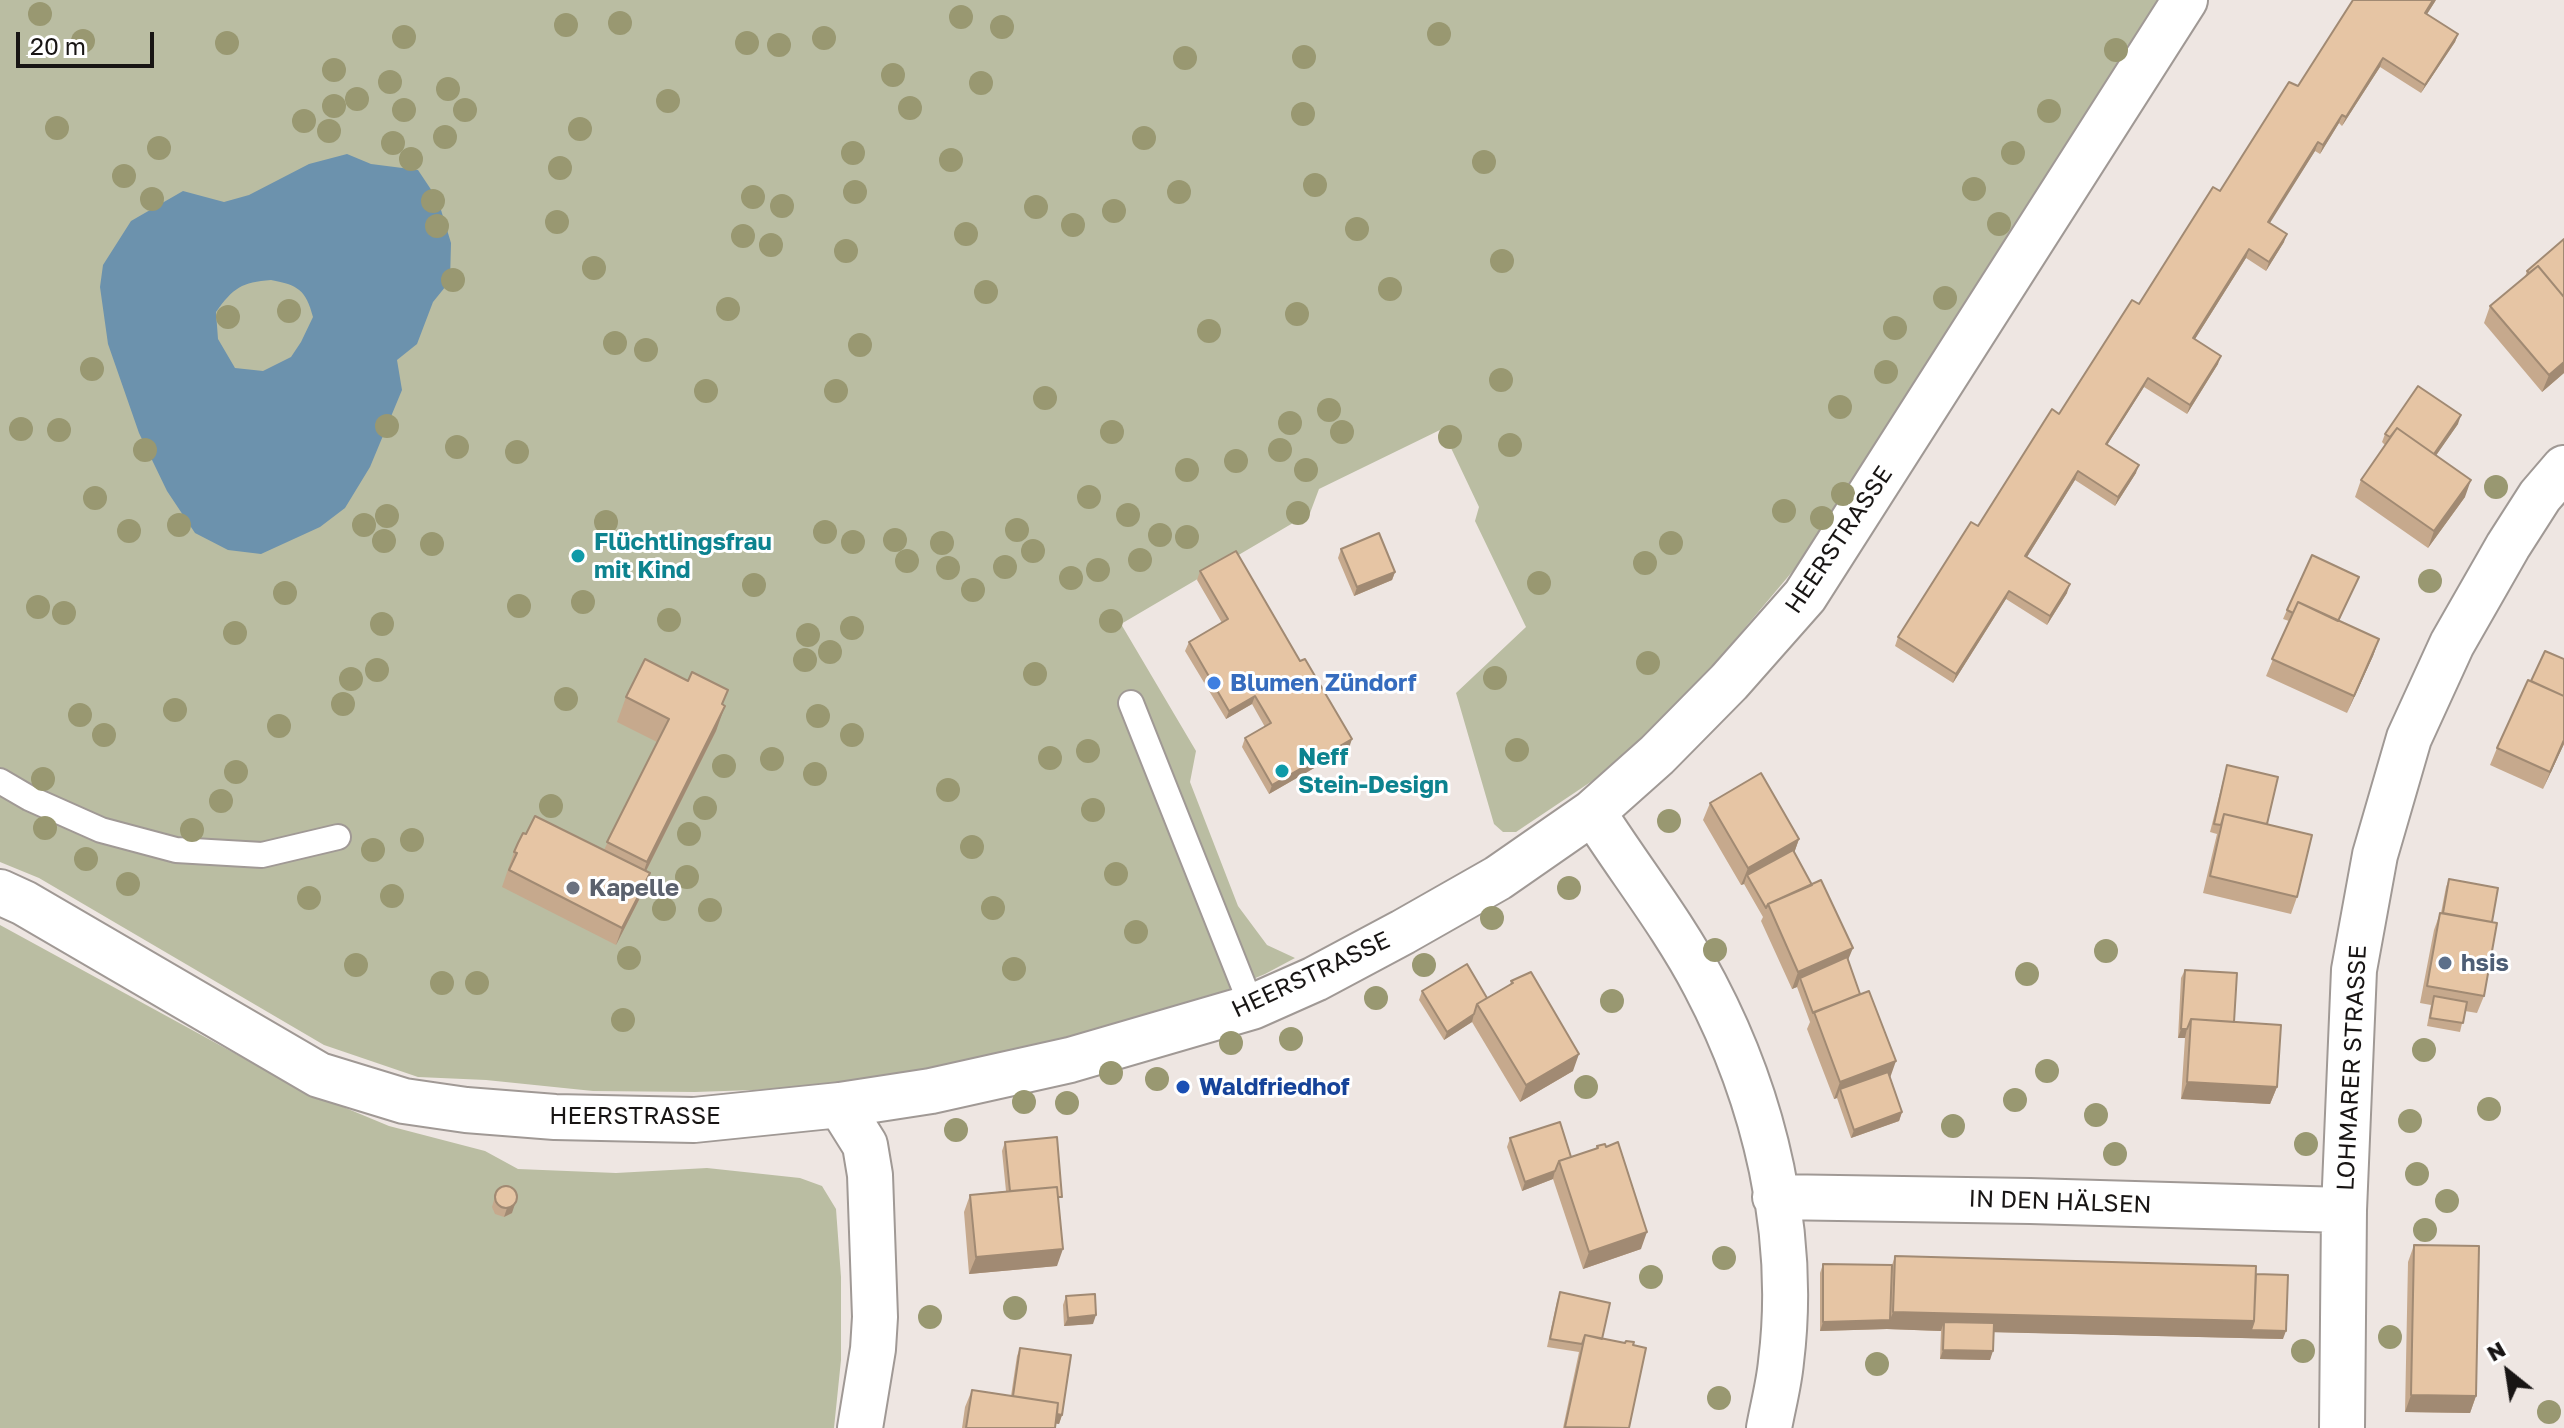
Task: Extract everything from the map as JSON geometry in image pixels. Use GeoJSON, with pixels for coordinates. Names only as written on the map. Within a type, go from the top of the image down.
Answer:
{"type":"FeatureCollection","features":[{"type":"Feature","properties":{"kind":"street","name":"HEERSTRASSE"},"geometry":{"type":"LineString","coordinates":[[0,892],[24,903],[319,1075],[404,1101],[466,1110],[555,1117],[694,1120],[840,1105],[943,1088],[1070,1060],[1252,1007],[1315,979],[1498,878],[1593,812],[1667,745],[1729,682],[1805,596],[2185,0]]}},
{"type":"Feature","properties":{"kind":"street","name":"LOHMARER STRASSE"},"geometry":{"type":"LineString","coordinates":[[2342,1428],[2344,1210],[2354,970],[2382,828],[2409,738],[2452,644],[2523,522],[2564,468]]}},
{"type":"Feature","properties":{"kind":"street"},"geometry":{"type":"LineString","coordinates":[[1593,812],[1677,937],[1710,996],[1754,1097],[1766,1142],[1782,1238],[1785,1318],[1781,1364],[1769,1428]]}},
{"type":"Feature","properties":{"kind":"street"},"geometry":{"type":"LineString","coordinates":[[840,1105],[865,1145],[870,1175],[875,1317],[860,1428]]}},
{"type":"Feature","properties":{"kind":"street","name":"IN DEN HÄLSEN"},"geometry":{"type":"LineString","coordinates":[[1775,1197],[2344,1210]]}},
{"type":"Feature","properties":{"kind":"lane"},"geometry":{"type":"LineString","coordinates":[[1131,703],[1252,1007]]}},
{"type":"Feature","properties":{"kind":"lane"},"geometry":{"type":"LineString","coordinates":[[0,781],[29,798],[101,830],[176,850],[262,855],[338,837]]}},
{"type":"Feature","properties":{"kind":"green space"},"geometry":{"type":"Polygon","coordinates":[[[0,0],[2165,0],[2085,116],[1931,375],[1829,528],[1696,686],[1613,767],[1516,832],[1503,832],[1494,824],[1456,693],[1526,627],[1475,521],[1479,507],[1442,429],[1319,489],[1310,513],[1121,624],[1196,751],[1190,782],[1238,906],[1267,945],[1295,958],[1174,1012],[871,1086],[695,1092],[593,1091],[486,1080],[418,1077],[324,1045],[39,878],[0,862],[0,0]]]}},
{"type":"Feature","properties":{"kind":"green space"},"geometry":{"type":"Polygon","coordinates":[[[0,925],[300,1089],[389,1126],[485,1151],[518,1169],[616,1173],[707,1168],[800,1178],[822,1186],[836,1209],[841,1277],[841,1360],[834,1428],[0,1428],[0,925]]]}},
{"type":"Feature","properties":{"kind":"water"},"geometry":{"type":"Polygon","coordinates":[[[347,154],[371,164],[418,170],[438,200],[451,243],[450,281],[433,302],[417,344],[397,360],[402,390],[370,467],[345,508],[320,527],[261,554],[228,550],[195,533],[167,491],[139,433],[108,344],[100,287],[103,265],[131,221],[183,191],[224,202],[249,195],[309,164],[347,154]],[[271,280],[245,285],[233,292],[216,312],[218,339],[235,368],[263,371],[291,357],[301,342],[313,317],[310,308],[300,290],[271,280]]]}},
{"type":"Feature","properties":{"kind":"building"},"geometry":{"type":"Polygon","coordinates":[[[2353,0],[2433,0],[2425,13],[2458,34],[2425,85],[2383,58],[2346,117],[2342,115],[2323,145],[2318,142],[2268,222],[2287,234],[2269,262],[2249,249],[2193,338],[2221,356],[2190,405],[2148,378],[2106,444],[2139,465],[2118,497],[2078,471],[2025,556],[2070,584],[2050,616],[2009,591],[1956,674],[1898,637],[1971,522],[1978,526],[2052,409],[2059,414],[2132,300],[2139,304],[2213,187],[2220,191],[2289,82],[2298,86],[2353,0]]]}},
{"type":"Feature","properties":{"kind":"building"},"geometry":{"type":"Polygon","coordinates":[[[2564,239],[2564,297],[2538,266],[2529,273],[2527,271],[2564,239]]]}},
{"type":"Feature","properties":{"kind":"building"},"geometry":{"type":"Polygon","coordinates":[[[2538,266],[2564,297],[2564,362],[2549,375],[2490,306],[2538,266]]]}},
{"type":"Feature","properties":{"kind":"building"},"geometry":{"type":"Polygon","coordinates":[[[2418,386],[2461,415],[2434,454],[2397,428],[2390,437],[2385,434],[2418,386]]]}},
{"type":"Feature","properties":{"kind":"building"},"geometry":{"type":"Polygon","coordinates":[[[2397,428],[2471,480],[2434,531],[2361,480],[2397,428]]]}},
{"type":"Feature","properties":{"kind":"building"},"geometry":{"type":"Polygon","coordinates":[[[1379,533],[1395,572],[1357,587],[1341,549],[1379,533]]]}},
{"type":"Feature","properties":{"kind":"building"},"geometry":{"type":"Polygon","coordinates":[[[1236,551],[1300,661],[1305,659],[1352,739],[1272,785],[1245,738],[1271,723],[1255,696],[1229,711],[1189,642],[1228,619],[1200,571],[1236,551]]]}},
{"type":"Feature","properties":{"kind":"building"},"geometry":{"type":"Polygon","coordinates":[[[2312,555],[2359,577],[2338,621],[2298,602],[2293,613],[2287,610],[2312,555]]]}},
{"type":"Feature","properties":{"kind":"building"},"geometry":{"type":"Polygon","coordinates":[[[2298,602],[2379,639],[2354,696],[2272,659],[2298,602]]]}},
{"type":"Feature","properties":{"kind":"building"},"geometry":{"type":"Polygon","coordinates":[[[2545,651],[2564,659],[2564,696],[2531,681],[2545,651]]]}},
{"type":"Feature","properties":{"kind":"building"},"geometry":{"type":"Polygon","coordinates":[[[645,659],[688,681],[692,672],[728,690],[722,704],[725,706],[647,862],[607,842],[669,719],[626,697],[645,659]]]}},
{"type":"Feature","properties":{"kind":"building"},"geometry":{"type":"Polygon","coordinates":[[[2528,680],[2564,696],[2564,740],[2550,772],[2497,748],[2528,680]]]}},
{"type":"Feature","properties":{"kind":"building"},"geometry":{"type":"Polygon","coordinates":[[[2227,765],[2278,777],[2267,824],[2224,814],[2221,825],[2214,824],[2227,765]]]}},
{"type":"Feature","properties":{"kind":"building"},"geometry":{"type":"Polygon","coordinates":[[[1761,773],[1799,839],[1748,868],[1710,803],[1761,773]]]}},
{"type":"Feature","properties":{"kind":"building"},"geometry":{"type":"Polygon","coordinates":[[[2224,814],[2312,835],[2297,897],[2210,876],[2224,814]]]}},
{"type":"Feature","properties":{"kind":"building","name":"Kapelle"},"geometry":{"type":"Polygon","coordinates":[[[535,816],[650,873],[622,928],[509,870],[518,843],[535,816]]]}},
{"type":"Feature","properties":{"kind":"building"},"geometry":{"type":"Polygon","coordinates":[[[1793,850],[1812,885],[1768,904],[1766,908],[1747,875],[1793,850]]]}},
{"type":"Feature","properties":{"kind":"building"},"geometry":{"type":"Polygon","coordinates":[[[2449,879],[2498,888],[2492,922],[2443,913],[2449,879]]]}},
{"type":"Feature","properties":{"kind":"building"},"geometry":{"type":"Polygon","coordinates":[[[1821,880],[1853,948],[1798,972],[1768,904],[1821,880]]]}},
{"type":"Feature","properties":{"kind":"building"},"geometry":{"type":"Polygon","coordinates":[[[2440,913],[2497,923],[2484,996],[2427,986],[2440,913]]]}},
{"type":"Feature","properties":{"kind":"building"},"geometry":{"type":"Polygon","coordinates":[[[1847,957],[1860,994],[1813,1013],[1800,978],[1847,957]]]}},
{"type":"Feature","properties":{"kind":"building"},"geometry":{"type":"Polygon","coordinates":[[[1467,964],[1487,998],[1477,1004],[1474,1014],[1447,1032],[1422,991],[1467,964]]]}},
{"type":"Feature","properties":{"kind":"building"},"geometry":{"type":"Polygon","coordinates":[[[2185,970],[2237,973],[2234,1022],[2191,1019],[2187,1029],[2181,1029],[2185,970]]]}},
{"type":"Feature","properties":{"kind":"building"},"geometry":{"type":"Polygon","coordinates":[[[1531,972],[1579,1054],[1526,1085],[1477,1004],[1513,983],[1511,981],[1531,972]]]}},
{"type":"Feature","properties":{"kind":"building"},"geometry":{"type":"Polygon","coordinates":[[[1869,991],[1896,1061],[1840,1082],[1814,1012],[1869,991]]]}},
{"type":"Feature","properties":{"kind":"building"},"geometry":{"type":"Polygon","coordinates":[[[2434,996],[2467,1002],[2463,1023],[2430,1018],[2434,996]]]}},
{"type":"Feature","properties":{"kind":"building"},"geometry":{"type":"Polygon","coordinates":[[[2191,1019],[2281,1025],[2277,1087],[2187,1082],[2191,1019]]]}},
{"type":"Feature","properties":{"kind":"building"},"geometry":{"type":"Polygon","coordinates":[[[1888,1072],[1902,1112],[1854,1130],[1840,1089],[1888,1072]]]}},
{"type":"Feature","properties":{"kind":"building"},"geometry":{"type":"Polygon","coordinates":[[[1560,1122],[1571,1157],[1559,1161],[1555,1171],[1525,1182],[1510,1138],[1560,1122]]]}},
{"type":"Feature","properties":{"kind":"building"},"geometry":{"type":"Polygon","coordinates":[[[1057,1137],[1062,1197],[1058,1197],[1057,1187],[1010,1191],[1005,1142],[1057,1137]]]}},
{"type":"Feature","properties":{"kind":"building"},"geometry":{"type":"Polygon","coordinates":[[[1618,1142],[1647,1232],[1589,1252],[1559,1161],[1597,1146],[1605,1144],[1606,1147],[1618,1142]]]}},
{"type":"Feature","properties":{"kind":"building"},"geometry":{"type":"Polygon","coordinates":[[[506,1186],[514,1189],[517,1197],[514,1205],[506,1208],[498,1205],[495,1197],[498,1189],[506,1186]]]}},
{"type":"Feature","properties":{"kind":"building"},"geometry":{"type":"Polygon","coordinates":[[[1057,1187],[1063,1249],[976,1257],[970,1195],[1057,1187]]]}},
{"type":"Feature","properties":{"kind":"building"},"geometry":{"type":"Polygon","coordinates":[[[2414,1245],[2479,1246],[2476,1396],[2411,1395],[2414,1245]]]}},
{"type":"Feature","properties":{"kind":"building"},"geometry":{"type":"Polygon","coordinates":[[[1895,1256],[2256,1266],[2254,1321],[1893,1312],[1895,1256]]]}},
{"type":"Feature","properties":{"kind":"building"},"geometry":{"type":"Polygon","coordinates":[[[1823,1264],[1892,1265],[1890,1320],[1823,1322],[1823,1264]]]}},
{"type":"Feature","properties":{"kind":"building"},"geometry":{"type":"Polygon","coordinates":[[[2256,1274],[2288,1275],[2286,1331],[2251,1330],[2256,1274]]]}},
{"type":"Feature","properties":{"kind":"building"},"geometry":{"type":"Polygon","coordinates":[[[1560,1292],[1610,1303],[1602,1339],[1585,1335],[1582,1344],[1550,1339],[1560,1292]]]}},
{"type":"Feature","properties":{"kind":"building"},"geometry":{"type":"Polygon","coordinates":[[[1095,1294],[1096,1315],[1068,1318],[1066,1296],[1095,1294]]]}},
{"type":"Feature","properties":{"kind":"building"},"geometry":{"type":"Polygon","coordinates":[[[1944,1322],[1994,1323],[1993,1351],[1943,1350],[1944,1322]]]}},
{"type":"Feature","properties":{"kind":"building"},"geometry":{"type":"Polygon","coordinates":[[[1585,1335],[1634,1342],[1633,1345],[1646,1348],[1629,1428],[1565,1427],[1585,1335]]]}},
{"type":"Feature","properties":{"kind":"building"},"geometry":{"type":"Polygon","coordinates":[[[1020,1348],[1071,1355],[1062,1415],[1057,1414],[1058,1403],[1013,1396],[1020,1348]]]}},
{"type":"Feature","properties":{"kind":"building"},"geometry":{"type":"Polygon","coordinates":[[[972,1390],[1058,1403],[1055,1428],[966,1428],[972,1390]]]}},
{"type":"Feature","properties":{"kind":"place","name":"Flüchtlingsfrau mit Kind"},"geometry":{"type":"Point","coordinates":[578,556]}},
{"type":"Feature","properties":{"kind":"place","name":"Blumen Zündorf"},"geometry":{"type":"Point","coordinates":[1214,683]}},
{"type":"Feature","properties":{"kind":"place","name":"Neff Stein-Design"},"geometry":{"type":"Point","coordinates":[1282,771]}},
{"type":"Feature","properties":{"kind":"place","name":"Kapelle"},"geometry":{"type":"Point","coordinates":[573,888]}},
{"type":"Feature","properties":{"kind":"place","name":"hsis"},"geometry":{"type":"Point","coordinates":[2445,963]}},
{"type":"Feature","properties":{"kind":"place","name":"Waldfriedhof"},"geometry":{"type":"Point","coordinates":[1183,1087]}}]}
